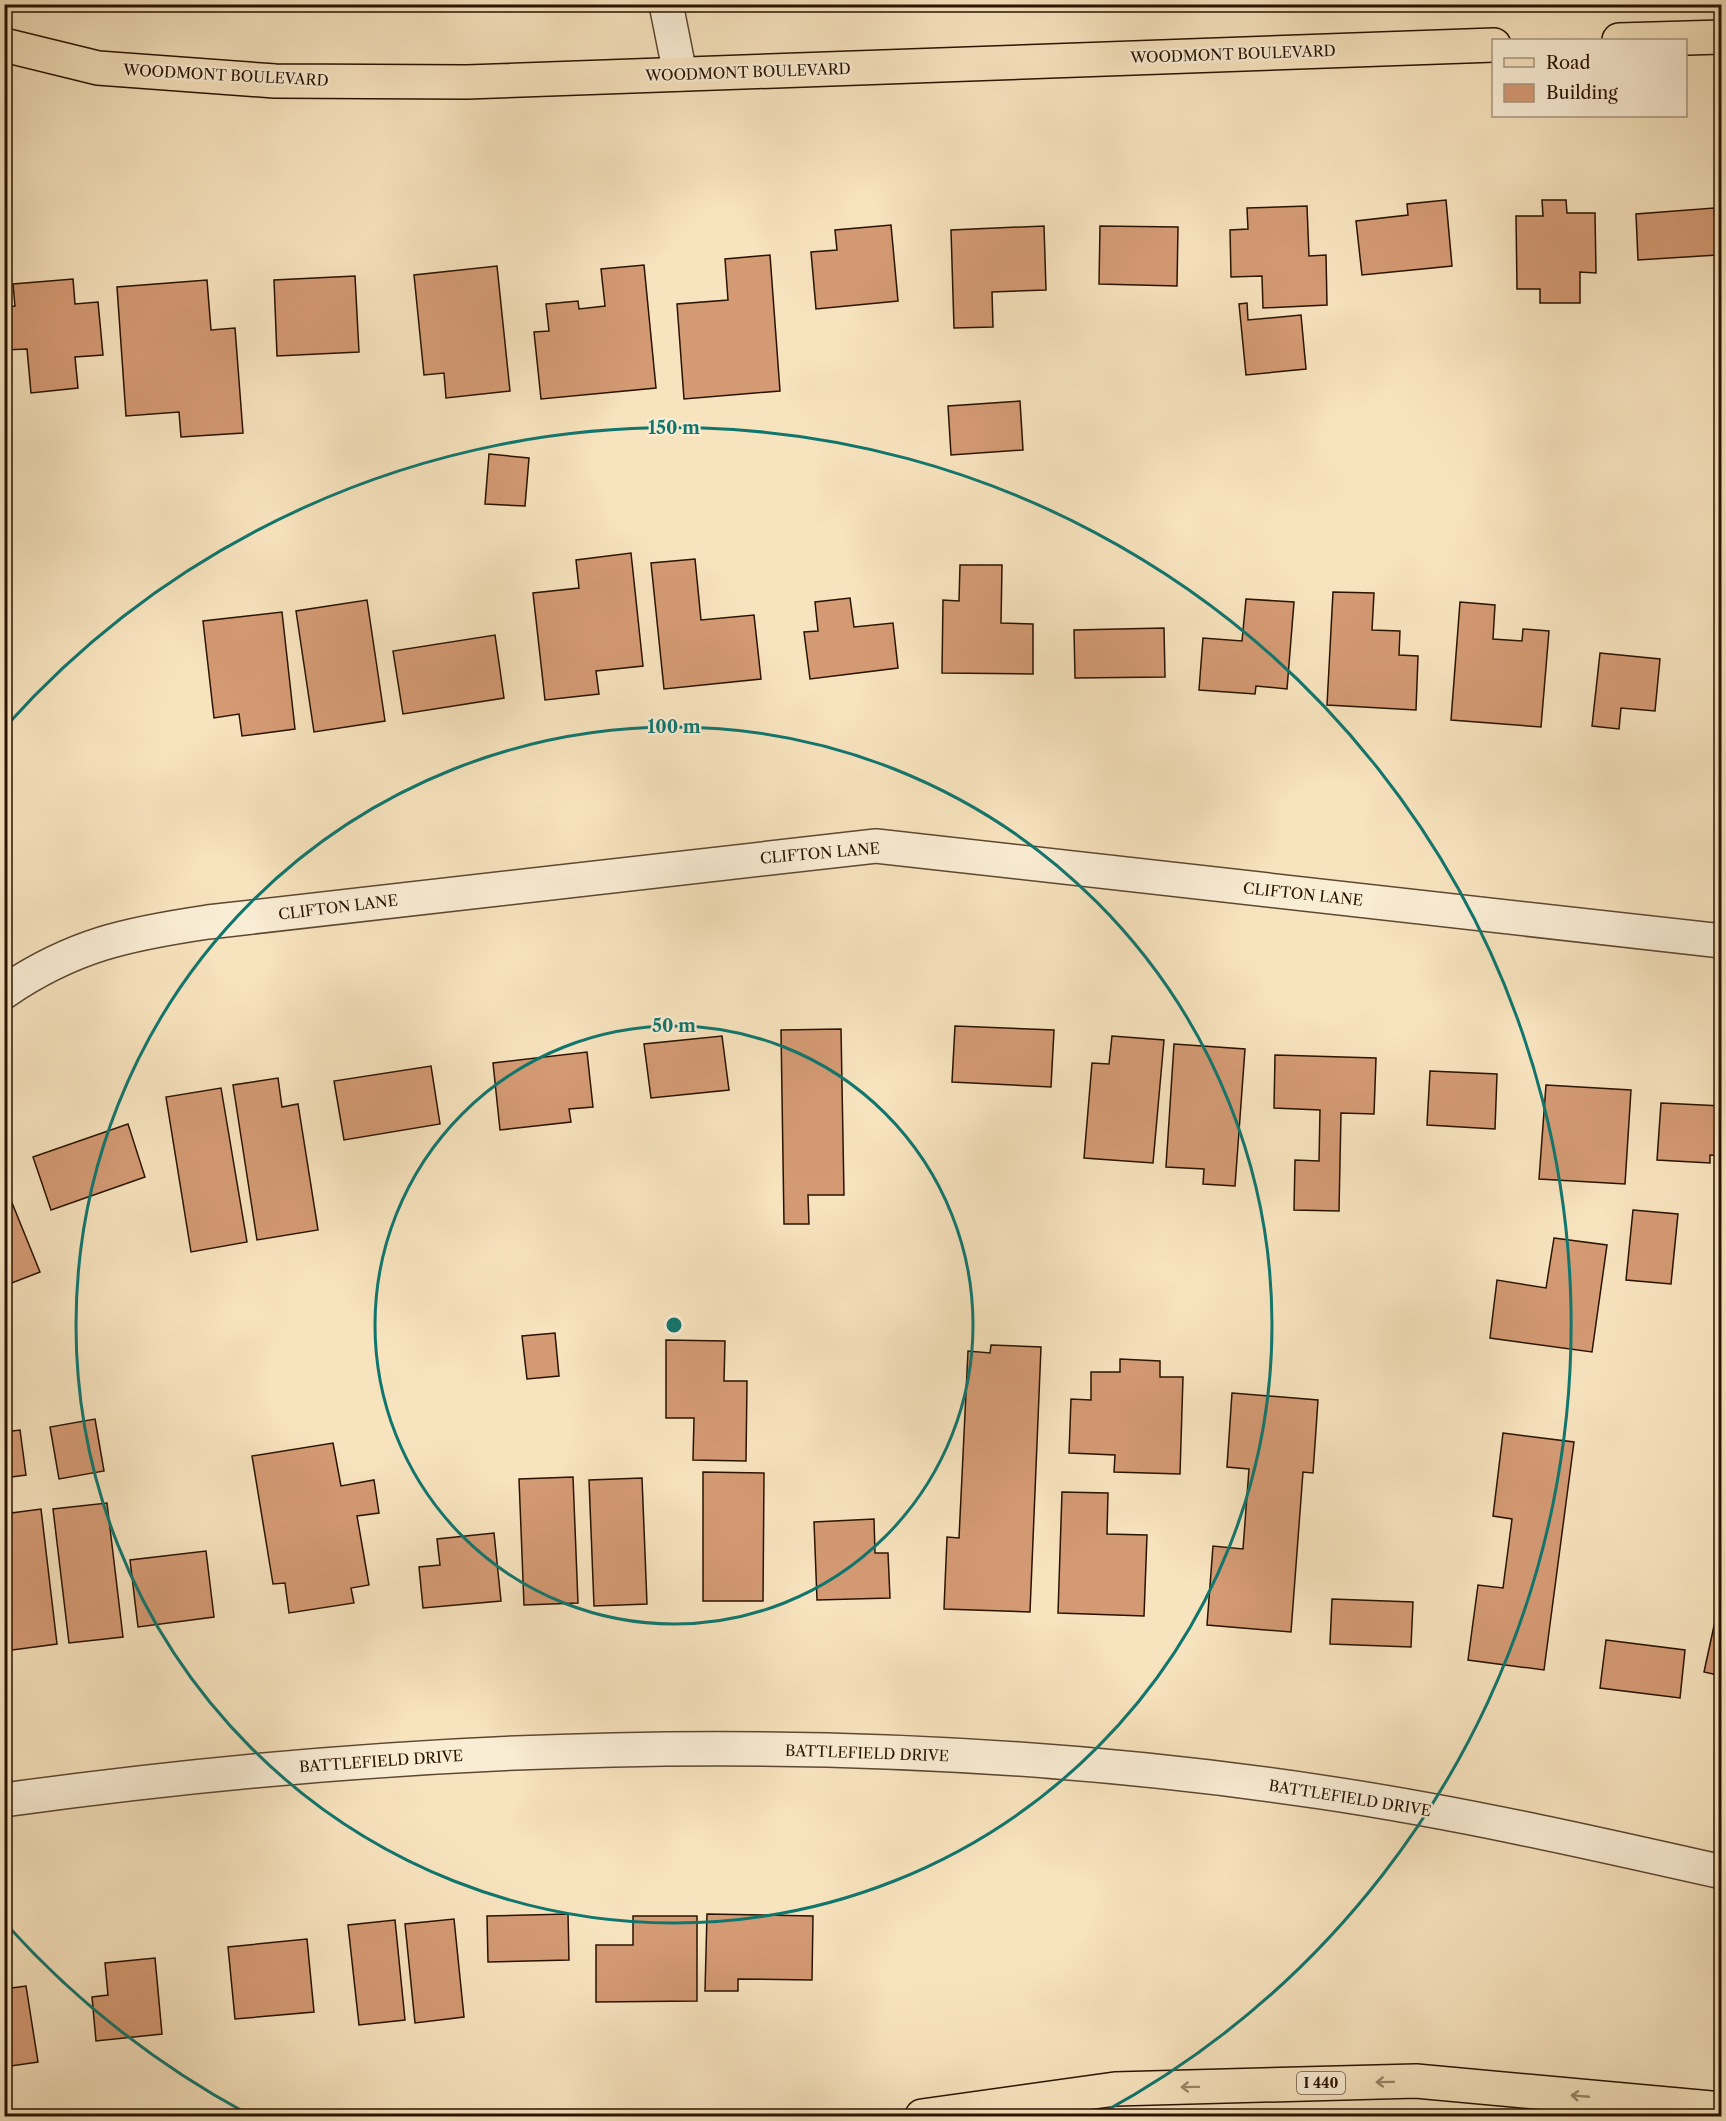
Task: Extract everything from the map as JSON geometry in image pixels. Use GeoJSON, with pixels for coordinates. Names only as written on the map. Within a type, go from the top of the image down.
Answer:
{"type":"FeatureCollection","features":[{"type":"Feature","properties":{"kind":"main road"},"geometry":{"type":"LineString","coordinates":[[1653,39],[1722,37]]}},
{"type":"Feature","properties":{"kind":"main road","name":"WOODMONT BOULEVARD"},"geometry":{"type":"LineString","coordinates":[[4,45],[98,68],[275,81],[467,82],[1492,45]]}},
{"type":"Feature","properties":{"kind":"main road","name":"I 440"},"geometry":{"type":"LineString","coordinates":[[922,2116],[1115,2089],[1416,2081],[1722,2109]]}},
{"type":"Feature","properties":{"kind":"street"},"geometry":{"type":"LineString","coordinates":[[666,4],[680,74]]}},
{"type":"Feature","properties":{"kind":"street","name":"CLIFTON LANE"},"geometry":{"type":"LineString","coordinates":[[4,992],[36,970],[89,947],[132,934],[208,922],[876,846],[1722,941]]}},
{"type":"Feature","properties":{"kind":"street","name":"BATTLEFIELD DRIVE"},"geometry":{"type":"LineString","coordinates":[[4,1800],[140,1781],[316,1765],[448,1757],[706,1749],[915,1753],[1147,1771],[1318,1791],[1411,1806],[1722,1872]]}},
{"type":"Feature","properties":{"kind":"building"},"geometry":{"type":"Polygon","coordinates":[[[1446,200],[1452,266],[1362,275],[1356,221],[1408,215],[1407,204],[1446,200]]]}},
{"type":"Feature","properties":{"kind":"building"},"geometry":{"type":"Polygon","coordinates":[[[1542,200],[1566,200],[1567,213],[1595,213],[1596,273],[1580,272],[1580,303],[1540,303],[1540,289],[1517,289],[1516,216],[1543,216],[1542,200]]]}},
{"type":"Feature","properties":{"kind":"building"},"geometry":{"type":"Polygon","coordinates":[[[1307,206],[1309,256],[1326,255],[1327,305],[1263,308],[1262,276],[1231,277],[1230,230],[1248,229],[1247,208],[1307,206]]]}},
{"type":"Feature","properties":{"kind":"building"},"geometry":{"type":"Polygon","coordinates":[[[1714,208],[1717,255],[1638,260],[1636,214],[1714,208]]]}},
{"type":"Feature","properties":{"kind":"building"},"geometry":{"type":"Polygon","coordinates":[[[891,225],[898,301],[816,309],[811,252],[837,250],[835,230],[891,225]]]}},
{"type":"Feature","properties":{"kind":"building"},"geometry":{"type":"Polygon","coordinates":[[[1044,226],[1046,290],[992,292],[993,327],[954,328],[951,230],[1044,226]]]}},
{"type":"Feature","properties":{"kind":"building"},"geometry":{"type":"Polygon","coordinates":[[[1100,226],[1178,227],[1177,286],[1099,284],[1100,226]]]}},
{"type":"Feature","properties":{"kind":"building"},"geometry":{"type":"Polygon","coordinates":[[[770,255],[780,391],[684,399],[677,304],[728,300],[725,259],[770,255]]]}},
{"type":"Feature","properties":{"kind":"building"},"geometry":{"type":"Polygon","coordinates":[[[644,265],[656,388],[541,399],[534,332],[549,331],[546,304],[578,301],[579,309],[605,306],[601,269],[644,265]]]}},
{"type":"Feature","properties":{"kind":"building"},"geometry":{"type":"Polygon","coordinates":[[[497,266],[510,391],[446,398],[444,373],[424,375],[414,275],[497,266]]]}},
{"type":"Feature","properties":{"kind":"building"},"geometry":{"type":"Polygon","coordinates":[[[355,276],[359,352],[277,356],[274,280],[355,276]]]}},
{"type":"Feature","properties":{"kind":"building"},"geometry":{"type":"Polygon","coordinates":[[[73,279],[75,304],[98,302],[103,355],[75,357],[78,388],[31,393],[27,349],[4,350],[4,307],[15,306],[13,284],[73,279]]]}},
{"type":"Feature","properties":{"kind":"building"},"geometry":{"type":"Polygon","coordinates":[[[207,280],[211,330],[235,328],[243,433],[181,437],[179,412],[126,416],[117,287],[207,280]]]}},
{"type":"Feature","properties":{"kind":"building"},"geometry":{"type":"Polygon","coordinates":[[[1247,303],[1248,320],[1301,315],[1306,369],[1246,375],[1239,304],[1247,303]]]}},
{"type":"Feature","properties":{"kind":"building"},"geometry":{"type":"Polygon","coordinates":[[[1020,401],[1023,450],[951,455],[948,406],[1020,401]]]}},
{"type":"Feature","properties":{"kind":"building"},"geometry":{"type":"Polygon","coordinates":[[[489,454],[529,458],[525,506],[485,504],[489,454]]]}},
{"type":"Feature","properties":{"kind":"building"},"geometry":{"type":"Polygon","coordinates":[[[631,553],[643,666],[596,671],[599,694],[545,700],[533,593],[579,588],[576,560],[631,553]]]}},
{"type":"Feature","properties":{"kind":"building"},"geometry":{"type":"Polygon","coordinates":[[[695,559],[701,620],[754,615],[761,679],[664,689],[651,563],[695,559]]]}},
{"type":"Feature","properties":{"kind":"building"},"geometry":{"type":"Polygon","coordinates":[[[960,565],[1002,565],[1001,623],[1033,624],[1033,674],[942,673],[943,600],[959,601],[960,565]]]}},
{"type":"Feature","properties":{"kind":"building"},"geometry":{"type":"Polygon","coordinates":[[[1722,581],[1722,617],[1718,616],[1722,581]]]}},
{"type":"Feature","properties":{"kind":"building"},"geometry":{"type":"Polygon","coordinates":[[[1333,592],[1374,593],[1372,630],[1400,631],[1399,655],[1418,656],[1416,710],[1327,705],[1333,592]]]}},
{"type":"Feature","properties":{"kind":"building"},"geometry":{"type":"Polygon","coordinates":[[[850,598],[854,627],[893,623],[898,668],[810,679],[804,632],[818,631],[815,602],[850,598]]]}},
{"type":"Feature","properties":{"kind":"building"},"geometry":{"type":"Polygon","coordinates":[[[1246,599],[1294,602],[1287,689],[1256,686],[1255,694],[1199,690],[1203,638],[1242,641],[1246,599]]]}},
{"type":"Feature","properties":{"kind":"building"},"geometry":{"type":"Polygon","coordinates":[[[367,600],[385,721],[314,732],[296,611],[367,600]]]}},
{"type":"Feature","properties":{"kind":"building"},"geometry":{"type":"Polygon","coordinates":[[[1460,602],[1495,605],[1493,639],[1522,641],[1523,629],[1549,631],[1541,727],[1451,720],[1460,602]]]}},
{"type":"Feature","properties":{"kind":"building"},"geometry":{"type":"Polygon","coordinates":[[[282,612],[295,729],[242,736],[239,714],[214,718],[203,621],[282,612]]]}},
{"type":"Feature","properties":{"kind":"building"},"geometry":{"type":"Polygon","coordinates":[[[1164,628],[1165,677],[1075,678],[1074,630],[1164,628]]]}},
{"type":"Feature","properties":{"kind":"building"},"geometry":{"type":"Polygon","coordinates":[[[495,635],[504,698],[403,714],[393,651],[495,635]]]}},
{"type":"Feature","properties":{"kind":"building"},"geometry":{"type":"Polygon","coordinates":[[[1600,653],[1660,659],[1655,711],[1621,708],[1619,729],[1592,726],[1600,653]]]}},
{"type":"Feature","properties":{"kind":"building"},"geometry":{"type":"Polygon","coordinates":[[[1722,679],[1722,744],[1718,743],[1722,679]]]}},
{"type":"Feature","properties":{"kind":"building"},"geometry":{"type":"Polygon","coordinates":[[[955,1026],[1054,1030],[1051,1087],[952,1082],[955,1026]]]}},
{"type":"Feature","properties":{"kind":"building"},"geometry":{"type":"Polygon","coordinates":[[[841,1029],[844,1195],[808,1195],[809,1224],[784,1224],[781,1030],[841,1029]]]}},
{"type":"Feature","properties":{"kind":"building"},"geometry":{"type":"Polygon","coordinates":[[[722,1036],[729,1090],[651,1098],[644,1044],[722,1036]]]}},
{"type":"Feature","properties":{"kind":"building"},"geometry":{"type":"Polygon","coordinates":[[[1112,1036],[1164,1040],[1153,1163],[1084,1158],[1092,1063],[1109,1064],[1112,1036]]]}},
{"type":"Feature","properties":{"kind":"building"},"geometry":{"type":"Polygon","coordinates":[[[1174,1044],[1245,1049],[1235,1186],[1203,1184],[1204,1169],[1166,1167],[1174,1044]]]}},
{"type":"Feature","properties":{"kind":"building"},"geometry":{"type":"Polygon","coordinates":[[[587,1052],[593,1107],[569,1109],[571,1122],[500,1130],[493,1063],[587,1052]]]}},
{"type":"Feature","properties":{"kind":"building"},"geometry":{"type":"Polygon","coordinates":[[[1275,1055],[1376,1058],[1374,1114],[1341,1113],[1339,1211],[1294,1210],[1295,1160],[1319,1161],[1320,1110],[1274,1108],[1275,1055]]]}},
{"type":"Feature","properties":{"kind":"building"},"geometry":{"type":"Polygon","coordinates":[[[431,1066],[440,1124],[344,1140],[334,1081],[431,1066]]]}},
{"type":"Feature","properties":{"kind":"building"},"geometry":{"type":"Polygon","coordinates":[[[1430,1071],[1497,1074],[1495,1129],[1427,1125],[1430,1071]]]}},
{"type":"Feature","properties":{"kind":"building"},"geometry":{"type":"Polygon","coordinates":[[[278,1078],[282,1107],[298,1104],[318,1230],[257,1240],[233,1085],[278,1078]]]}},
{"type":"Feature","properties":{"kind":"building"},"geometry":{"type":"Polygon","coordinates":[[[1546,1085],[1631,1090],[1625,1184],[1539,1179],[1546,1085]]]}},
{"type":"Feature","properties":{"kind":"building"},"geometry":{"type":"Polygon","coordinates":[[[221,1088],[247,1242],[191,1252],[166,1097],[221,1088]]]}},
{"type":"Feature","properties":{"kind":"building"},"geometry":{"type":"Polygon","coordinates":[[[1661,1103],[1722,1106],[1722,1156],[1710,1155],[1710,1163],[1657,1160],[1661,1103]]]}},
{"type":"Feature","properties":{"kind":"building"},"geometry":{"type":"Polygon","coordinates":[[[128,1124],[145,1177],[51,1210],[33,1157],[128,1124]]]}},
{"type":"Feature","properties":{"kind":"building"},"geometry":{"type":"Polygon","coordinates":[[[4,1183],[40,1272],[4,1286],[4,1183]]]}},
{"type":"Feature","properties":{"kind":"building"},"geometry":{"type":"Polygon","coordinates":[[[1633,1210],[1678,1214],[1671,1284],[1626,1280],[1633,1210]]]}},
{"type":"Feature","properties":{"kind":"building"},"geometry":{"type":"Polygon","coordinates":[[[1554,1238],[1607,1245],[1592,1352],[1490,1338],[1497,1280],[1546,1288],[1554,1238]]]}},
{"type":"Feature","properties":{"kind":"building"},"geometry":{"type":"Polygon","coordinates":[[[555,1333],[559,1376],[527,1379],[522,1336],[555,1333]]]}},
{"type":"Feature","properties":{"kind":"building"},"geometry":{"type":"Polygon","coordinates":[[[666,1340],[725,1341],[724,1381],[747,1381],[746,1461],[693,1460],[694,1418],[666,1418],[666,1340]]]}},
{"type":"Feature","properties":{"kind":"building"},"geometry":{"type":"Polygon","coordinates":[[[991,1345],[1041,1347],[1030,1612],[944,1609],[947,1537],[959,1538],[968,1351],[990,1353],[991,1345]]]}},
{"type":"Feature","properties":{"kind":"building"},"geometry":{"type":"Polygon","coordinates":[[[1120,1359],[1160,1361],[1160,1377],[1183,1377],[1180,1474],[1114,1472],[1115,1455],[1069,1453],[1071,1399],[1091,1400],[1091,1372],[1120,1372],[1120,1359]]]}},
{"type":"Feature","properties":{"kind":"building"},"geometry":{"type":"Polygon","coordinates":[[[1232,1393],[1318,1400],[1313,1473],[1303,1472],[1291,1632],[1207,1625],[1213,1546],[1243,1549],[1249,1469],[1227,1467],[1232,1393]]]}},
{"type":"Feature","properties":{"kind":"building"},"geometry":{"type":"Polygon","coordinates":[[[95,1419],[104,1471],[59,1479],[50,1427],[95,1419]]]}},
{"type":"Feature","properties":{"kind":"building"},"geometry":{"type":"Polygon","coordinates":[[[20,1430],[26,1475],[4,1478],[4,1432],[20,1430]]]}},
{"type":"Feature","properties":{"kind":"building"},"geometry":{"type":"Polygon","coordinates":[[[1503,1433],[1574,1442],[1544,1670],[1468,1660],[1478,1585],[1503,1588],[1512,1519],[1493,1516],[1503,1433]]]}},
{"type":"Feature","properties":{"kind":"building"},"geometry":{"type":"Polygon","coordinates":[[[333,1443],[341,1486],[374,1480],[379,1513],[357,1516],[369,1585],[351,1588],[354,1603],[289,1613],[285,1583],[273,1584],[252,1456],[333,1443]]]}},
{"type":"Feature","properties":{"kind":"building"},"geometry":{"type":"Polygon","coordinates":[[[703,1472],[764,1473],[763,1601],[703,1601],[703,1472]]]}},
{"type":"Feature","properties":{"kind":"building"},"geometry":{"type":"Polygon","coordinates":[[[573,1477],[578,1603],[524,1605],[519,1479],[573,1477]]]}},
{"type":"Feature","properties":{"kind":"building"},"geometry":{"type":"Polygon","coordinates":[[[642,1478],[647,1604],[594,1606],[589,1480],[642,1478]]]}},
{"type":"Feature","properties":{"kind":"building"},"geometry":{"type":"Polygon","coordinates":[[[1062,1492],[1108,1493],[1107,1534],[1147,1535],[1144,1616],[1058,1613],[1062,1492]]]}},
{"type":"Feature","properties":{"kind":"building"},"geometry":{"type":"Polygon","coordinates":[[[107,1503],[123,1637],[69,1643],[53,1509],[107,1503]]]}},
{"type":"Feature","properties":{"kind":"building"},"geometry":{"type":"Polygon","coordinates":[[[41,1509],[57,1644],[5,1651],[4,1514],[41,1509]]]}},
{"type":"Feature","properties":{"kind":"building"},"geometry":{"type":"Polygon","coordinates":[[[874,1519],[875,1553],[888,1553],[890,1598],[817,1600],[814,1522],[874,1519]]]}},
{"type":"Feature","properties":{"kind":"building"},"geometry":{"type":"Polygon","coordinates":[[[494,1533],[501,1601],[423,1608],[419,1567],[440,1565],[437,1539],[494,1533]]]}},
{"type":"Feature","properties":{"kind":"building"},"geometry":{"type":"Polygon","coordinates":[[[206,1551],[214,1617],[138,1627],[130,1560],[206,1551]]]}},
{"type":"Feature","properties":{"kind":"building"},"geometry":{"type":"Polygon","coordinates":[[[1722,1589],[1722,1676],[1704,1672],[1722,1589]]]}},
{"type":"Feature","properties":{"kind":"building"},"geometry":{"type":"Polygon","coordinates":[[[1332,1599],[1413,1602],[1411,1647],[1330,1644],[1332,1599]]]}},
{"type":"Feature","properties":{"kind":"building"},"geometry":{"type":"Polygon","coordinates":[[[1606,1640],[1685,1650],[1680,1698],[1600,1688],[1606,1640]]]}},
{"type":"Feature","properties":{"kind":"building"},"geometry":{"type":"Polygon","coordinates":[[[568,1914],[569,1960],[488,1962],[487,1916],[568,1914]]]}},
{"type":"Feature","properties":{"kind":"building"},"geometry":{"type":"Polygon","coordinates":[[[707,1914],[813,1916],[812,1980],[738,1979],[738,1991],[705,1991],[707,1914]]]}},
{"type":"Feature","properties":{"kind":"building"},"geometry":{"type":"Polygon","coordinates":[[[633,1916],[697,1916],[697,2001],[596,2002],[596,1945],[633,1945],[633,1916]]]}},
{"type":"Feature","properties":{"kind":"building"},"geometry":{"type":"Polygon","coordinates":[[[454,1919],[464,2017],[415,2023],[405,1924],[454,1919]]]}},
{"type":"Feature","properties":{"kind":"building"},"geometry":{"type":"Polygon","coordinates":[[[395,1920],[405,2020],[359,2025],[348,1925],[395,1920]]]}},
{"type":"Feature","properties":{"kind":"building"},"geometry":{"type":"Polygon","coordinates":[[[307,1939],[314,2012],[235,2019],[228,1947],[307,1939]]]}},
{"type":"Feature","properties":{"kind":"building"},"geometry":{"type":"Polygon","coordinates":[[[155,1958],[162,2034],[96,2041],[92,1997],[108,1995],[105,1963],[155,1958]]]}},
{"type":"Feature","properties":{"kind":"building"},"geometry":{"type":"Polygon","coordinates":[[[26,1986],[38,2062],[4,2067],[4,1989],[26,1986]]]}}]}
